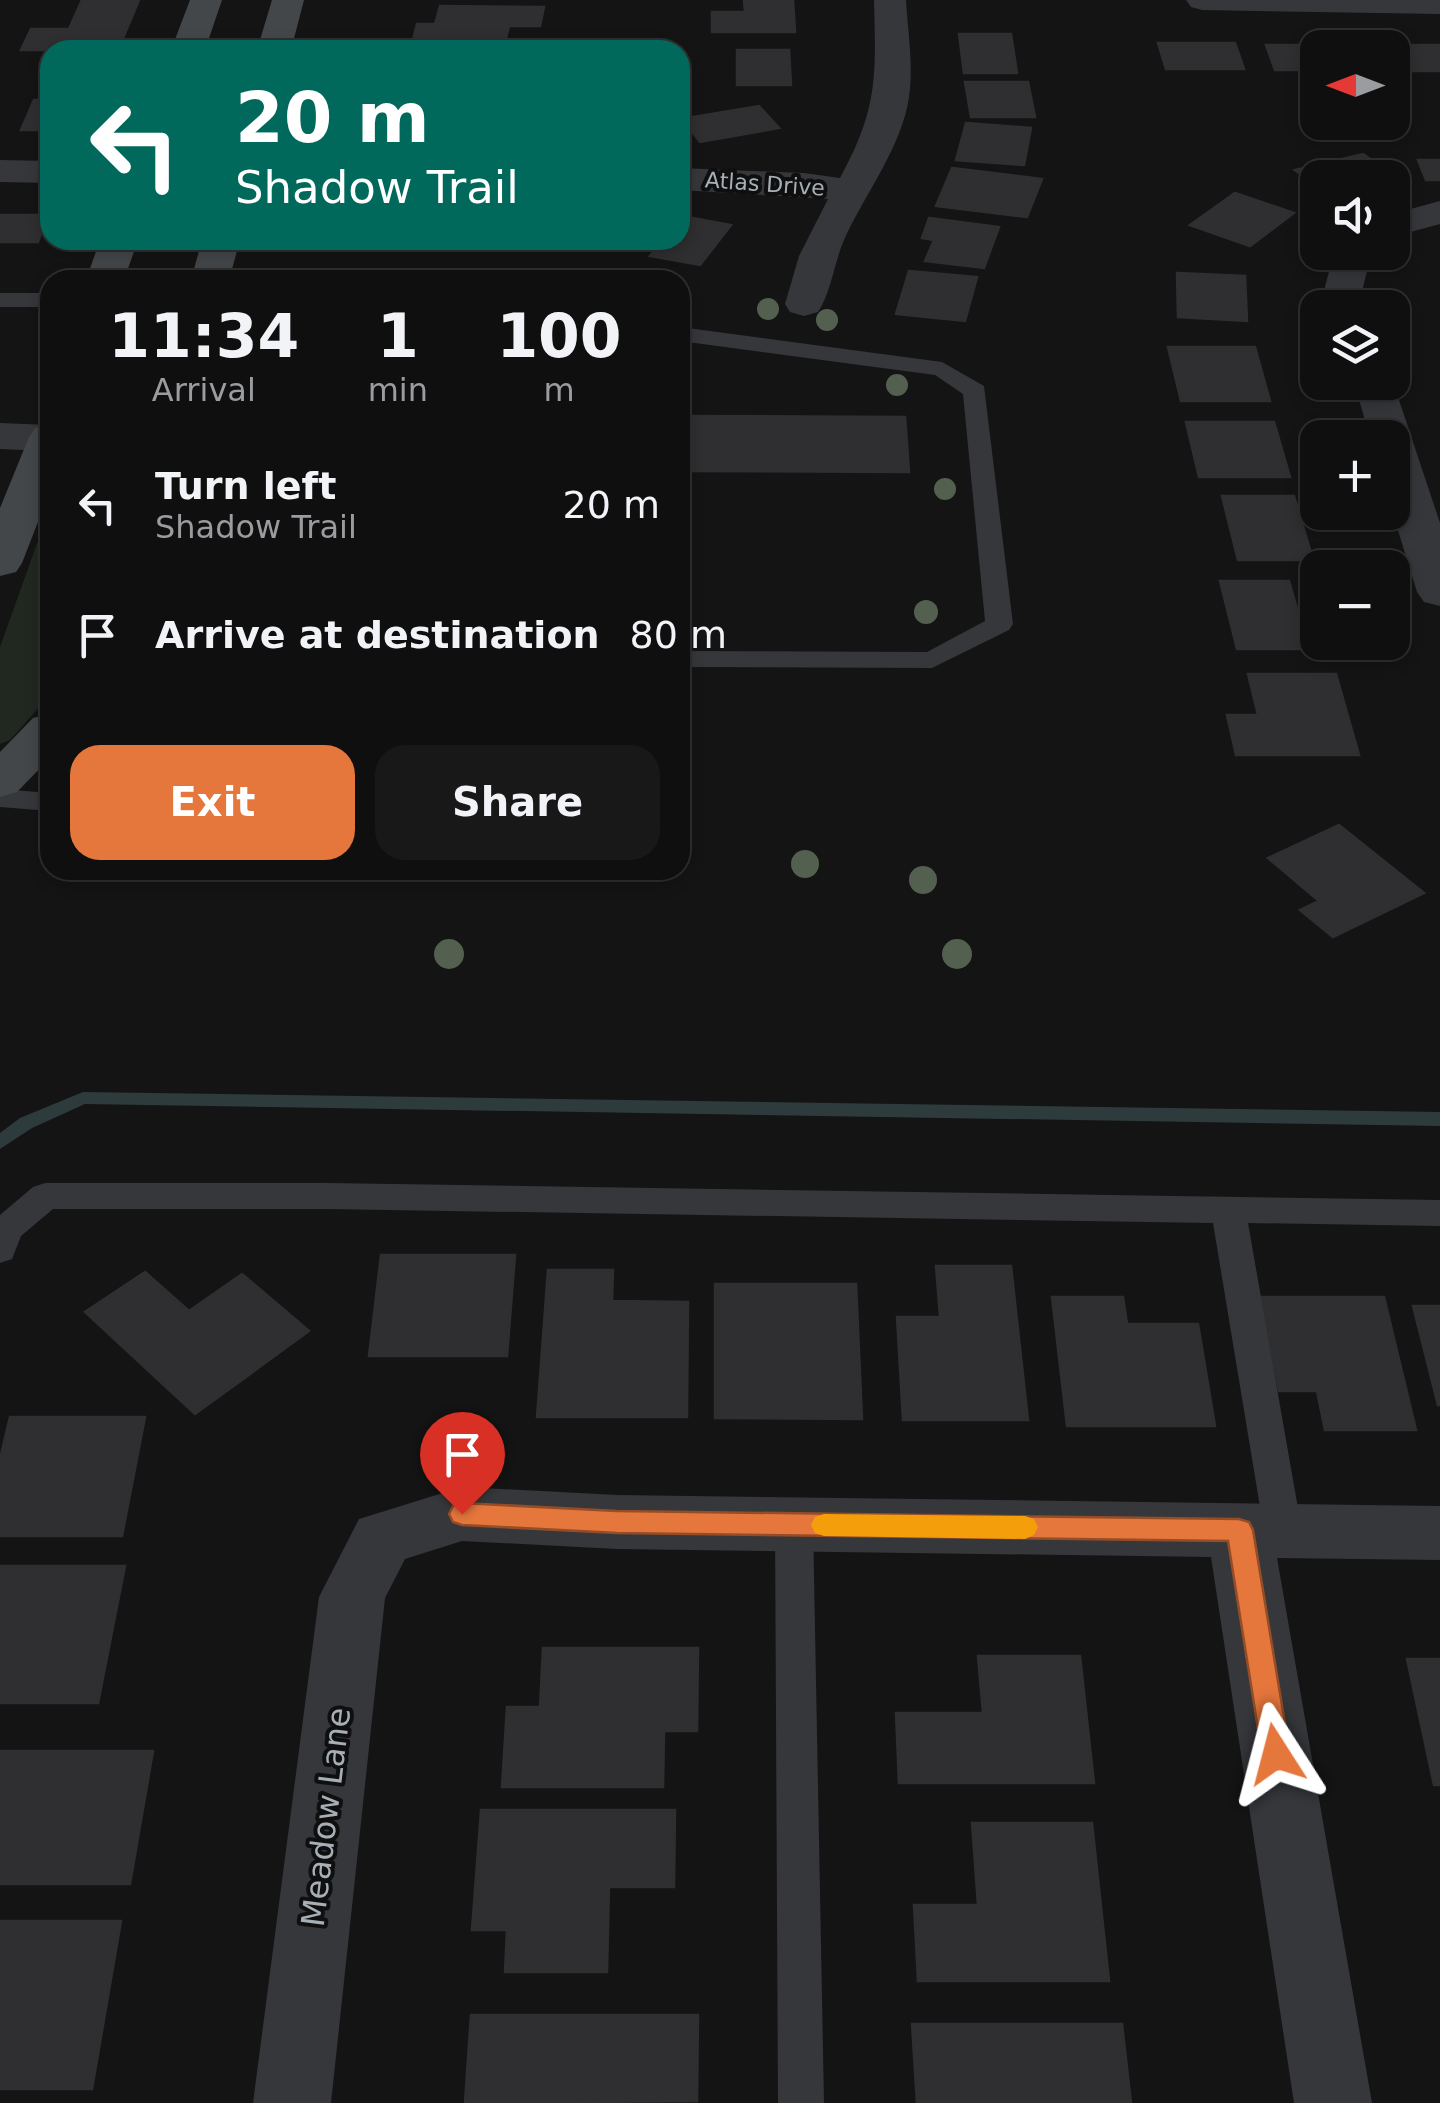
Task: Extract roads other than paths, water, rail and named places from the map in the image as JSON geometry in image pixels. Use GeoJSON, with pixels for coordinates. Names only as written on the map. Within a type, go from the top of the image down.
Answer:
{"type":"FeatureCollection","features":[{"type":"Feature","properties":{"kind":"street"},"geometry":{"type":"LineString","coordinates":[[192,40],[206,0]]}},
{"type":"Feature","properties":{"kind":"street"},"geometry":{"type":"LineString","coordinates":[[277,40],[288,0]]}},
{"type":"Feature","properties":{"kind":"street"},"geometry":{"type":"LineString","coordinates":[[804,304],[810,274],[886,120],[892,68],[890,0]]}},
{"type":"Feature","properties":{"kind":"street"},"geometry":{"type":"LineString","coordinates":[[1202,0],[1440,4]]}},
{"type":"Feature","properties":{"kind":"street"},"geometry":{"type":"LineString","coordinates":[[0,172],[40,172]]}},
{"type":"Feature","properties":{"kind":"street","name":"Atlas Drive"},"geometry":{"type":"LineString","coordinates":[[690,180],[804,184],[850,191]]}},
{"type":"Feature","properties":{"kind":"street"},"geometry":{"type":"LineString","coordinates":[[1410,221],[1440,212]]}},
{"type":"Feature","properties":{"kind":"street"},"geometry":{"type":"LineString","coordinates":[[0,436],[40,438]]}},
{"type":"Feature","properties":{"kind":"street"},"geometry":{"type":"LineString","coordinates":[[0,562],[40,463]]}},
{"type":"Feature","properties":{"kind":"street"},"geometry":{"type":"LineString","coordinates":[[1410,496],[1440,592]]}},
{"type":"Feature","properties":{"kind":"street"},"geometry":{"type":"LineString","coordinates":[[0,780],[40,739]]}},
{"type":"Feature","properties":{"kind":"street","name":"Meadow Lane"},"geometry":{"type":"LineString","coordinates":[[292,2103],[352,1597],[382,1538],[462,1514],[794,1524]]}},
{"type":"Feature","properties":{"kind":"street"},"geometry":{"type":"LineString","coordinates":[[794,1524],[1440,1534]]}},
{"type":"Feature","properties":{"kind":"street"},"geometry":{"type":"LineString","coordinates":[[1261,1530],[1333,2103]]}},
{"type":"Feature","properties":{"kind":"lane"},"geometry":{"type":"LineString","coordinates":[[0,300],[40,300]]}},
{"type":"Feature","properties":{"kind":"lane"},"geometry":{"type":"LineString","coordinates":[[690,335],[942,370],[975,391],[999,624],[932,660],[690,659]]}},
{"type":"Feature","properties":{"kind":"lane"},"geometry":{"type":"LineString","coordinates":[[0,798],[40,801]]}},
{"type":"Feature","properties":{"kind":"lane"},"geometry":{"type":"LineString","coordinates":[[0,1250],[5,1230],[45,1196],[327,1196],[1440,1212]]}},
{"type":"Feature","properties":{"kind":"lane"},"geometry":{"type":"LineString","coordinates":[[1228,1210],[1261,1530]]}},
{"type":"Feature","properties":{"kind":"lane"},"geometry":{"type":"LineString","coordinates":[[794,1524],[800,2103]]}},
{"type":"Feature","properties":{"kind":"waterway"},"geometry":{"type":"LineString","coordinates":[[0,1142],[26,1123],[83,1098],[1440,1119]]}}]}
